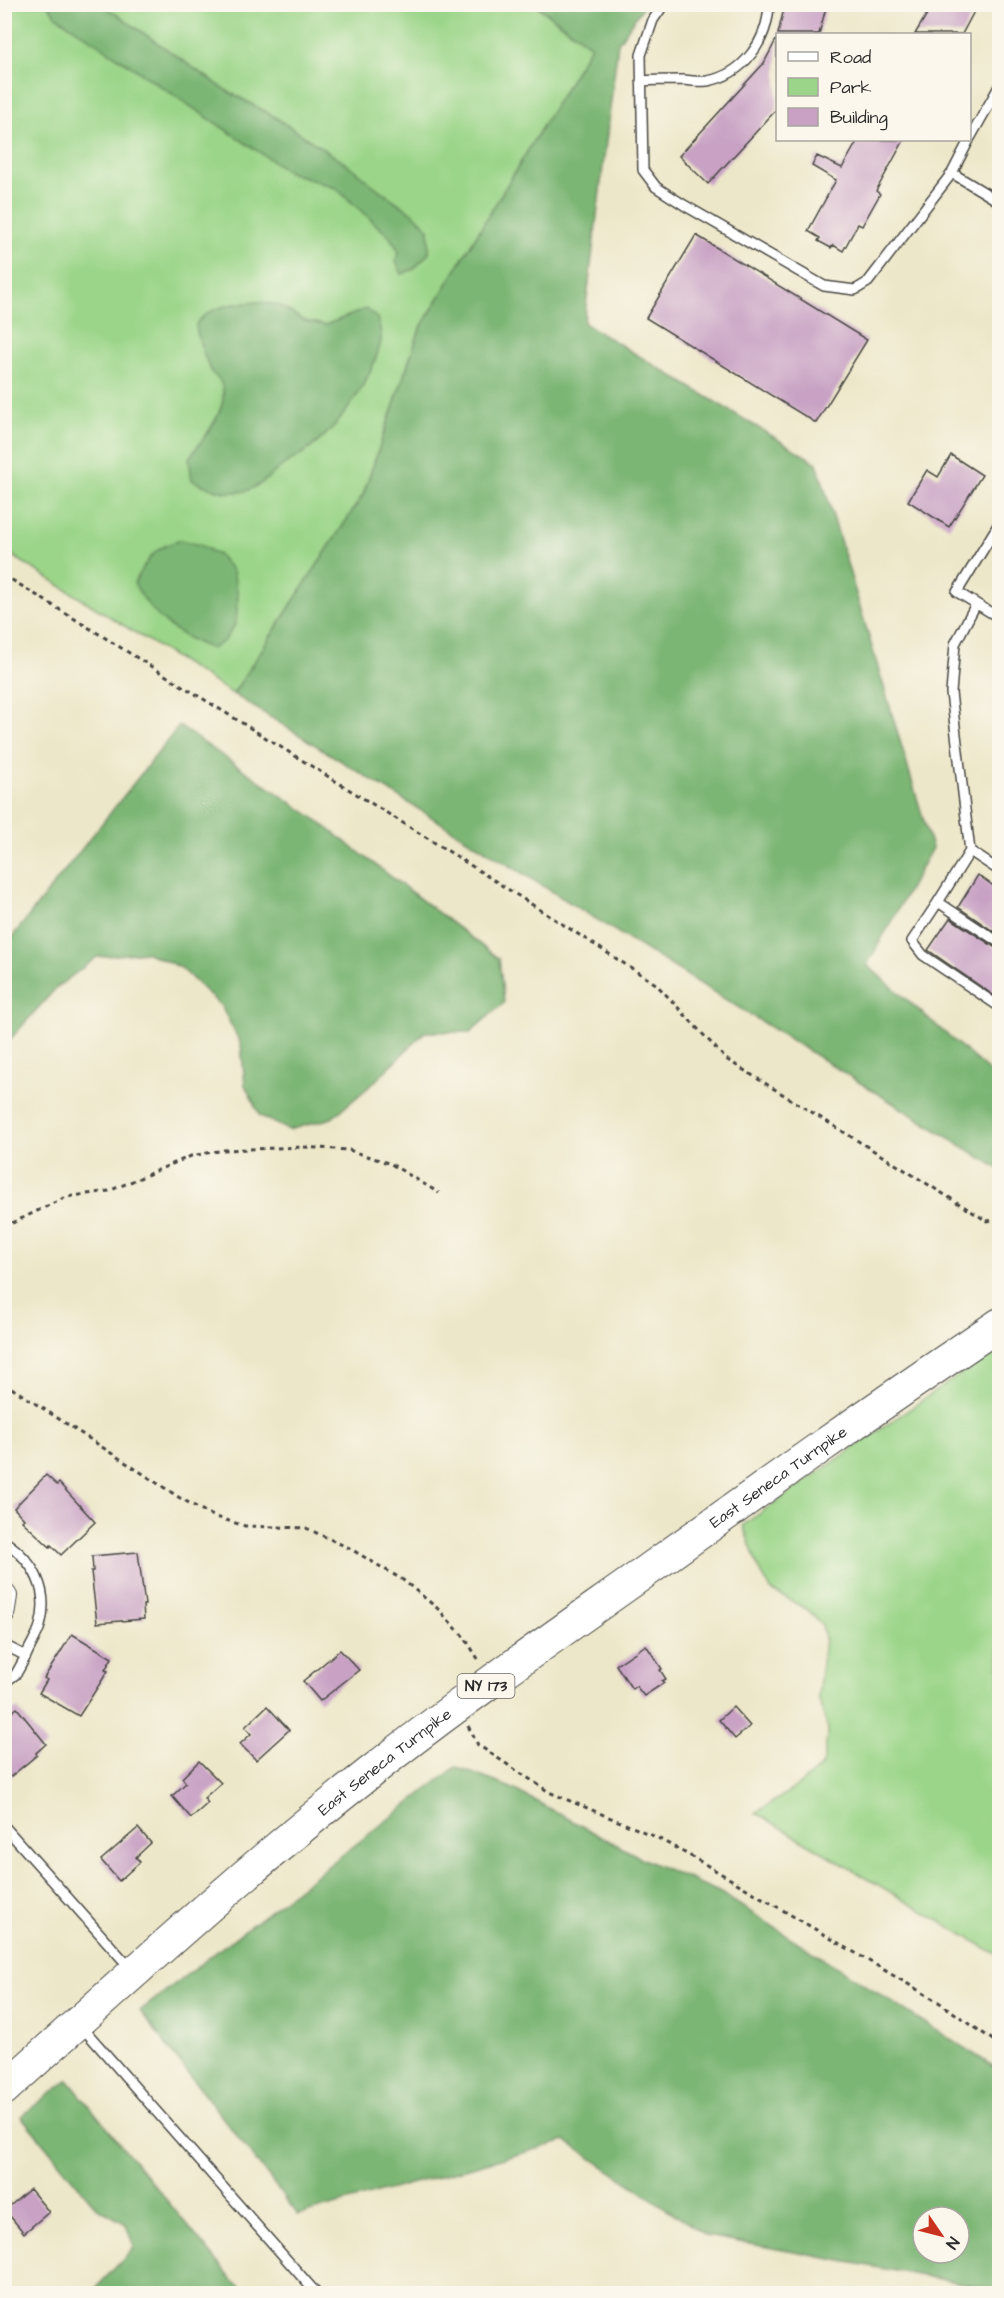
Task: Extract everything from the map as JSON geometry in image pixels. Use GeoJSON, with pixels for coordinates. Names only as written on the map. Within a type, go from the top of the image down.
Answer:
{"type":"FeatureCollection","features":[{"type":"Feature","properties":{"kind":"main road","name":"East Seneca Turnpike"},"geometry":{"type":"LineString","coordinates":[[4,2089],[255,1866],[371,1771],[492,1681],[901,1390],[999,1324]]}},
{"type":"Feature","properties":{"kind":"street"},"geometry":{"type":"LineString","coordinates":[[4,1592],[7,1596],[4,1616]]}},
{"type":"Feature","properties":{"kind":"lane"},"geometry":{"type":"LineString","coordinates":[[664,4],[653,20],[641,55],[643,170],[656,187],[824,286],[855,290],[868,282],[952,173],[968,141]]}},
{"type":"Feature","properties":{"kind":"lane"},"geometry":{"type":"LineString","coordinates":[[641,81],[706,81],[731,72],[750,57],[762,35],[769,14],[769,4]]}},
{"type":"Feature","properties":{"kind":"lane"},"geometry":{"type":"LineString","coordinates":[[971,136],[995,102],[999,85]]}},
{"type":"Feature","properties":{"kind":"lane"},"geometry":{"type":"LineString","coordinates":[[952,173],[999,202]]}},
{"type":"Feature","properties":{"kind":"lane"},"geometry":{"type":"LineString","coordinates":[[999,522],[957,592],[998,617],[999,615]]}},
{"type":"Feature","properties":{"kind":"lane"},"geometry":{"type":"LineString","coordinates":[[976,604],[955,644],[951,693],[970,851],[912,941],[923,955],[999,1007]]}},
{"type":"Feature","properties":{"kind":"lane"},"geometry":{"type":"LineString","coordinates":[[970,851],[999,871]]}},
{"type":"Feature","properties":{"kind":"lane"},"geometry":{"type":"LineString","coordinates":[[938,902],[999,943]]}},
{"type":"Feature","properties":{"kind":"lane"},"geometry":{"type":"LineString","coordinates":[[4,1541],[32,1565],[43,1591],[40,1625],[15,1674],[4,1683]]}},
{"type":"Feature","properties":{"kind":"lane"},"geometry":{"type":"LineString","coordinates":[[4,1645],[26,1656]]}},
{"type":"Feature","properties":{"kind":"lane"},"geometry":{"type":"LineString","coordinates":[[4,1826],[134,1973]]}},
{"type":"Feature","properties":{"kind":"lane"},"geometry":{"type":"LineString","coordinates":[[78,2023],[317,2294]]}},
{"type":"Feature","properties":{"kind":"path"},"geometry":{"type":"LineString","coordinates":[[4,575],[349,788],[656,984],[726,1059],[987,1221],[999,1219]]}},
{"type":"Feature","properties":{"kind":"path"},"geometry":{"type":"LineString","coordinates":[[4,1227],[66,1197],[109,1191],[191,1156],[224,1150],[303,1147],[349,1150],[391,1164],[439,1193]]}},
{"type":"Feature","properties":{"kind":"path"},"geometry":{"type":"LineString","coordinates":[[4,1383],[180,1498],[213,1516],[245,1526],[306,1528],[358,1553],[403,1581],[437,1608],[465,1638],[492,1681]]}},
{"type":"Feature","properties":{"kind":"path"},"geometry":{"type":"LineString","coordinates":[[457,1706],[478,1745],[549,1792],[656,1837],[703,1863],[940,2003],[999,2045]]}},
{"type":"Feature","properties":{"kind":"green space"},"geometry":{"type":"Polygon","coordinates":[[[539,4],[644,5],[618,43],[584,323],[817,463],[932,848],[867,965],[999,1080],[999,1169],[233,694],[363,495],[420,329],[591,46],[538,6],[539,4]]]}},
{"type":"Feature","properties":{"kind":"green space"},"geometry":{"type":"Polygon","coordinates":[[[4,5],[48,5],[56,16],[289,172],[336,188],[390,237],[399,251],[414,214],[270,114],[227,91],[103,5],[535,5],[591,46],[420,329],[363,495],[233,694],[5,551],[4,5]]]}},
{"type":"Feature","properties":{"kind":"green space"},"geometry":{"type":"Polygon","coordinates":[[[48,5],[103,5],[227,91],[270,114],[348,165],[414,214],[429,229],[429,253],[414,269],[402,274],[396,261],[399,251],[390,237],[336,188],[289,172],[56,16],[48,5]]]}},
{"type":"Feature","properties":{"kind":"green space"},"geometry":{"type":"Polygon","coordinates":[[[260,302],[278,305],[305,321],[325,325],[366,309],[377,318],[381,340],[370,372],[361,388],[328,433],[253,488],[240,492],[221,491],[192,480],[189,458],[214,423],[222,402],[223,392],[219,379],[212,373],[207,362],[196,324],[209,313],[225,306],[260,302]]]}},
{"type":"Feature","properties":{"kind":"green space"},"geometry":{"type":"Polygon","coordinates":[[[180,540],[200,545],[219,555],[233,571],[238,596],[236,623],[225,640],[212,649],[187,638],[167,624],[149,606],[134,583],[143,567],[157,551],[180,540]]]}},
{"type":"Feature","properties":{"kind":"green space"},"geometry":{"type":"Polygon","coordinates":[[[179,726],[314,818],[499,959],[504,1003],[470,1032],[425,1032],[371,1085],[332,1118],[289,1130],[260,1116],[245,1085],[241,1044],[221,1006],[180,967],[145,952],[97,957],[56,988],[5,1045],[5,946],[179,726]]]}},
{"type":"Feature","properties":{"kind":"green space"},"geometry":{"type":"Polygon","coordinates":[[[999,1347],[999,1956],[756,1813],[793,1789],[823,1765],[828,1730],[818,1697],[825,1638],[822,1625],[808,1610],[771,1590],[758,1567],[743,1525],[999,1347]]]}},
{"type":"Feature","properties":{"kind":"green space"},"geometry":{"type":"Polygon","coordinates":[[[456,1767],[511,1788],[643,1859],[719,1892],[999,2070],[999,2290],[707,2236],[566,2141],[298,2215],[140,2011],[456,1767]]]}},
{"type":"Feature","properties":{"kind":"green space"},"geometry":{"type":"Polygon","coordinates":[[[68,2080],[233,2281],[249,2293],[91,2293],[134,2248],[126,2224],[96,2207],[21,2116],[68,2080]]]}},
{"type":"Feature","properties":{"kind":"building"},"geometry":{"type":"Polygon","coordinates":[[[785,4],[827,4],[819,33],[778,33],[785,4]]]}},
{"type":"Feature","properties":{"kind":"building"},"geometry":{"type":"Polygon","coordinates":[[[909,4],[978,4],[963,33],[916,33],[927,14],[909,4]]]}},
{"type":"Feature","properties":{"kind":"building"},"geometry":{"type":"Polygon","coordinates":[[[776,40],[776,110],[708,184],[679,156],[764,63],[776,40]]]}},
{"type":"Feature","properties":{"kind":"building"},"geometry":{"type":"Polygon","coordinates":[[[857,141],[903,141],[876,191],[880,194],[862,226],[858,224],[843,251],[833,245],[831,248],[818,241],[820,238],[808,231],[836,180],[812,166],[817,156],[842,168],[857,141]]]}},
{"type":"Feature","properties":{"kind":"building"},"geometry":{"type":"Polygon","coordinates":[[[696,235],[867,340],[816,423],[646,318],[696,235]]]}},
{"type":"Feature","properties":{"kind":"building"},"geometry":{"type":"Polygon","coordinates":[[[951,455],[982,475],[949,527],[908,501],[927,470],[938,477],[951,455]]]}},
{"type":"Feature","properties":{"kind":"building"},"geometry":{"type":"Polygon","coordinates":[[[978,875],[999,890],[999,935],[958,907],[978,875]]]}},
{"type":"Feature","properties":{"kind":"building"},"geometry":{"type":"Polygon","coordinates":[[[950,918],[999,950],[999,999],[928,950],[950,918]]]}},
{"type":"Feature","properties":{"kind":"building"},"geometry":{"type":"Polygon","coordinates":[[[46,1475],[57,1485],[59,1483],[95,1522],[61,1555],[22,1521],[24,1519],[14,1508],[46,1475]]]}},
{"type":"Feature","properties":{"kind":"building"},"geometry":{"type":"Polygon","coordinates":[[[138,1552],[145,1605],[143,1605],[144,1619],[97,1623],[91,1571],[93,1571],[92,1556],[138,1552]]]}},
{"type":"Feature","properties":{"kind":"building"},"geometry":{"type":"Polygon","coordinates":[[[72,1634],[112,1658],[105,1670],[108,1671],[79,1716],[39,1693],[47,1680],[44,1678],[72,1634]]]}},
{"type":"Feature","properties":{"kind":"building"},"geometry":{"type":"Polygon","coordinates":[[[646,1645],[666,1679],[662,1681],[664,1683],[644,1696],[636,1686],[632,1689],[616,1665],[646,1645]]]}},
{"type":"Feature","properties":{"kind":"building"},"geometry":{"type":"Polygon","coordinates":[[[340,1650],[359,1670],[320,1701],[303,1681],[340,1650]]]}},
{"type":"Feature","properties":{"kind":"building"},"geometry":{"type":"Polygon","coordinates":[[[267,1706],[289,1730],[256,1760],[240,1744],[251,1734],[245,1727],[267,1706]]]}},
{"type":"Feature","properties":{"kind":"building"},"geometry":{"type":"Polygon","coordinates":[[[733,1707],[750,1726],[735,1739],[719,1720],[733,1707]]]}},
{"type":"Feature","properties":{"kind":"building"},"geometry":{"type":"Polygon","coordinates":[[[17,1708],[46,1744],[36,1753],[37,1755],[4,1782],[4,1718],[17,1708]]]}},
{"type":"Feature","properties":{"kind":"building"},"geometry":{"type":"Polygon","coordinates":[[[199,1761],[221,1783],[204,1798],[208,1803],[191,1818],[172,1796],[186,1783],[182,1778],[199,1761]]]}},
{"type":"Feature","properties":{"kind":"building"},"geometry":{"type":"Polygon","coordinates":[[[138,1828],[151,1843],[136,1857],[140,1862],[119,1881],[101,1860],[138,1828]]]}},
{"type":"Feature","properties":{"kind":"building"},"geometry":{"type":"Polygon","coordinates":[[[30,2189],[49,2212],[24,2233],[5,2210],[30,2189]]]}}]}
